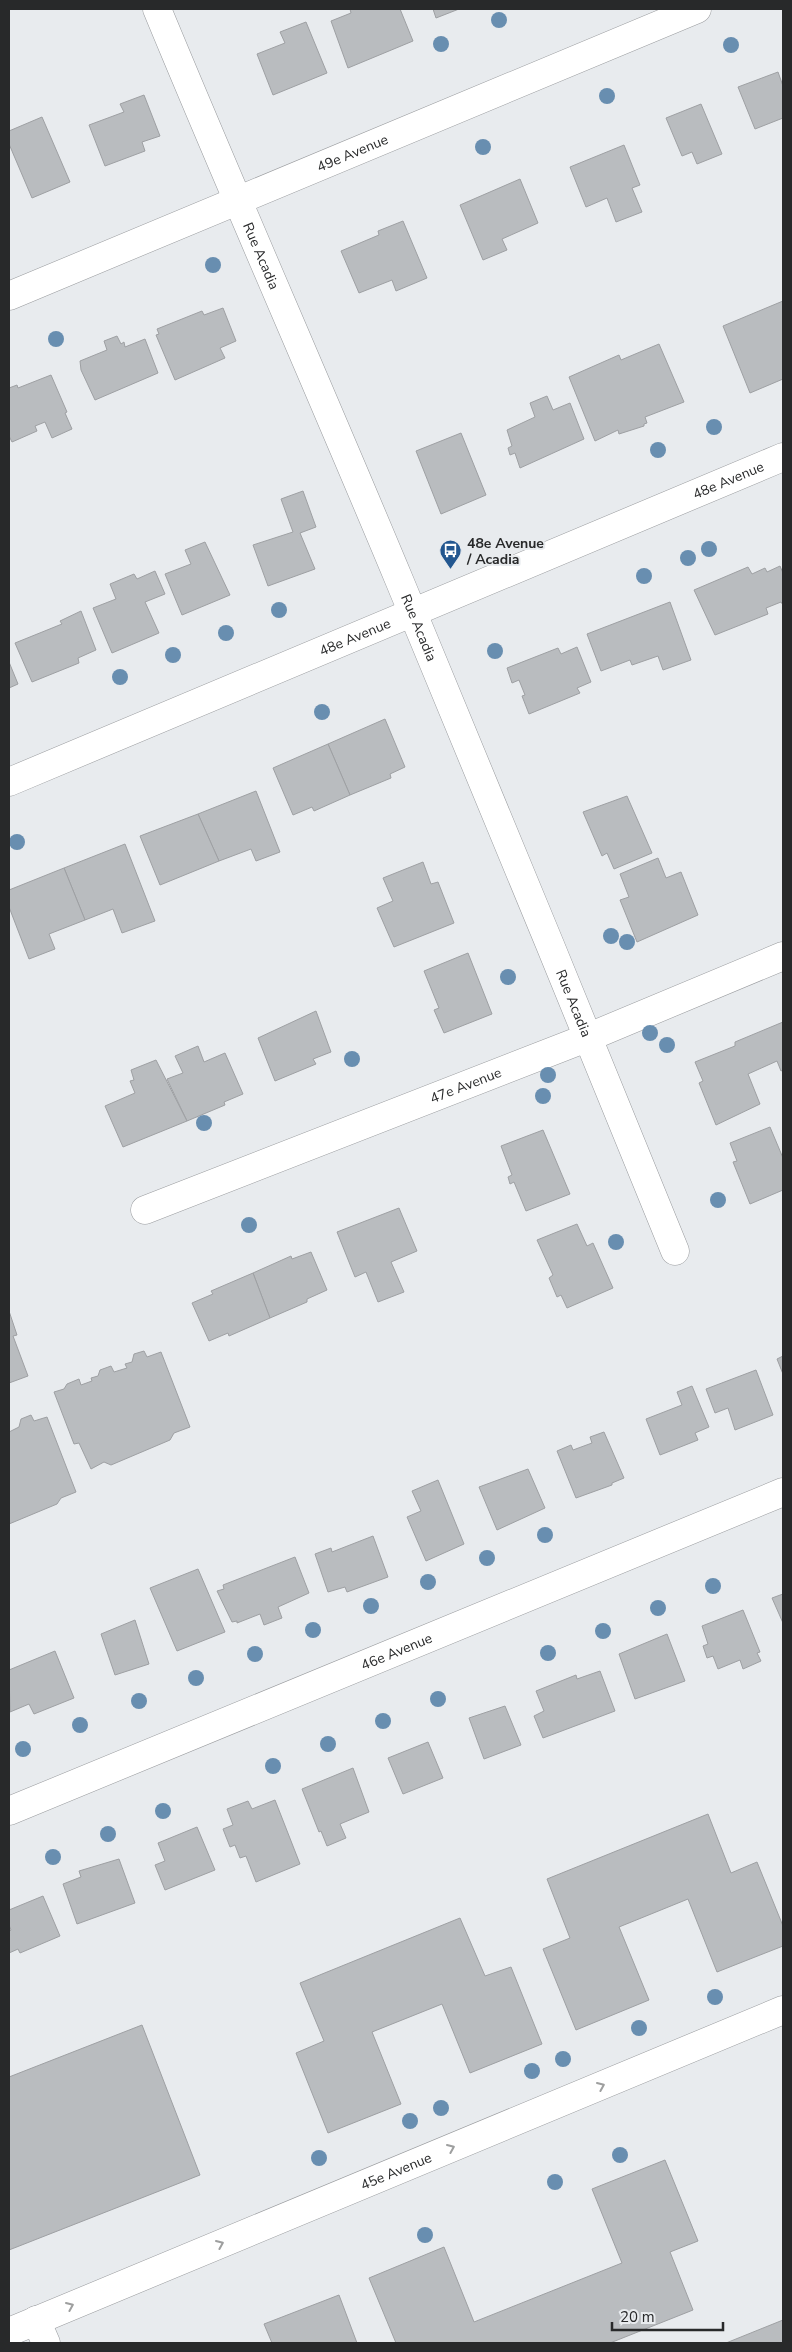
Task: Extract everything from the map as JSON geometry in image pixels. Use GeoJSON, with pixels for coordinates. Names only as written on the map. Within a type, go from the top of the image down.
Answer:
{"type":"FeatureCollection","features":[{"type":"Feature","properties":{"kind":"street","name":"Rue Acadia"},"geometry":{"type":"LineString","coordinates":[[156,9],[412,612],[589,1037],[675,1251]]}},
{"type":"Feature","properties":{"kind":"street","name":"49e Avenue"},"geometry":{"type":"LineString","coordinates":[[9,296],[697,9]]}},
{"type":"Feature","properties":{"kind":"street","name":"48e Avenue"},"geometry":{"type":"LineString","coordinates":[[9,782],[783,457]]}},
{"type":"Feature","properties":{"kind":"street","name":"47e Avenue"},"geometry":{"type":"LineString","coordinates":[[145,1210],[589,1037],[783,956]]}},
{"type":"Feature","properties":{"kind":"street","name":"46e Avenue"},"geometry":{"type":"LineString","coordinates":[[9,1811],[783,1492]]}},
{"type":"Feature","properties":{"kind":"street","name":"45e Avenue"},"geometry":{"type":"LineString","coordinates":[[9,2332],[41,2332],[783,2010]]}},
{"type":"Feature","properties":{"kind":"building"},"geometry":{"type":"Polygon","coordinates":[[[350,9],[400,9],[413,41],[348,68],[331,21],[351,13],[350,9]]]}},
{"type":"Feature","properties":{"kind":"building"},"geometry":{"type":"Polygon","coordinates":[[[433,9],[459,9],[436,18],[433,9]]]}},
{"type":"Feature","properties":{"kind":"building"},"geometry":{"type":"Polygon","coordinates":[[[306,22],[327,73],[273,95],[257,54],[285,43],[280,32],[306,22]]]}},
{"type":"Feature","properties":{"kind":"building"},"geometry":{"type":"Polygon","coordinates":[[[778,72],[783,86],[783,118],[755,129],[738,87],[778,72]]]}},
{"type":"Feature","properties":{"kind":"building"},"geometry":{"type":"Polygon","coordinates":[[[144,95],[160,136],[142,142],[145,151],[105,166],[89,125],[124,112],[120,104],[144,95]]]}},
{"type":"Feature","properties":{"kind":"building"},"geometry":{"type":"Polygon","coordinates":[[[701,104],[722,154],[697,164],[692,152],[682,156],[666,118],[701,104]]]}},
{"type":"Feature","properties":{"kind":"building"},"geometry":{"type":"Polygon","coordinates":[[[42,117],[70,182],[32,198],[9,144],[9,131],[42,117]]]}},
{"type":"Feature","properties":{"kind":"building"},"geometry":{"type":"Polygon","coordinates":[[[624,145],[640,185],[632,188],[642,212],[616,222],[607,198],[586,207],[570,167],[624,145]]]}},
{"type":"Feature","properties":{"kind":"building"},"geometry":{"type":"Polygon","coordinates":[[[520,179],[538,223],[502,239],[507,250],[483,260],[460,205],[520,179]]]}},
{"type":"Feature","properties":{"kind":"building"},"geometry":{"type":"Polygon","coordinates":[[[403,221],[427,278],[396,291],[392,280],[359,293],[341,251],[379,235],[378,231],[403,221]]]}},
{"type":"Feature","properties":{"kind":"building"},"geometry":{"type":"Polygon","coordinates":[[[783,301],[783,379],[750,393],[723,326],[783,301]]]}},
{"type":"Feature","properties":{"kind":"building"},"geometry":{"type":"Polygon","coordinates":[[[223,308],[236,341],[220,348],[225,358],[175,380],[156,335],[159,334],[157,329],[202,311],[204,315],[223,308]]]}},
{"type":"Feature","properties":{"kind":"building"},"geometry":{"type":"Polygon","coordinates":[[[117,336],[121,344],[124,342],[125,347],[145,339],[158,373],[95,400],[81,370],[80,361],[107,350],[104,341],[117,336]]]}},
{"type":"Feature","properties":{"kind":"building"},"geometry":{"type":"Polygon","coordinates":[[[659,344],[684,402],[645,417],[647,423],[644,426],[619,434],[618,430],[595,441],[569,377],[619,355],[621,360],[659,344]]]}},
{"type":"Feature","properties":{"kind":"building"},"geometry":{"type":"Polygon","coordinates":[[[51,375],[67,412],[65,413],[72,429],[52,438],[45,422],[35,426],[37,431],[12,442],[9,436],[9,388],[17,385],[18,388],[51,375]]]}},
{"type":"Feature","properties":{"kind":"building"},"geometry":{"type":"Polygon","coordinates":[[[547,396],[553,410],[570,403],[584,439],[520,468],[515,453],[510,455],[508,448],[512,446],[507,430],[535,417],[530,403],[547,396]]]}},
{"type":"Feature","properties":{"kind":"building"},"geometry":{"type":"Polygon","coordinates":[[[461,433],[486,495],[441,514],[416,451],[461,433]]]}},
{"type":"Feature","properties":{"kind":"building"},"geometry":{"type":"Polygon","coordinates":[[[303,491],[316,527],[300,533],[315,569],[268,586],[253,545],[293,532],[281,499],[303,491]]]}},
{"type":"Feature","properties":{"kind":"building"},"geometry":{"type":"Polygon","coordinates":[[[205,542],[230,595],[182,615],[165,574],[191,564],[185,550],[205,542]]]}},
{"type":"Feature","properties":{"kind":"building"},"geometry":{"type":"Polygon","coordinates":[[[780,566],[783,573],[783,605],[781,602],[766,608],[768,614],[715,635],[694,590],[748,567],[752,574],[765,568],[767,572],[780,566]]]}},
{"type":"Feature","properties":{"kind":"building"},"geometry":{"type":"Polygon","coordinates":[[[155,571],[165,594],[145,602],[159,633],[112,653],[93,608],[116,599],[110,584],[134,574],[137,579],[155,571]]]}},
{"type":"Feature","properties":{"kind":"building"},"geometry":{"type":"Polygon","coordinates":[[[670,602],[691,660],[663,670],[658,656],[632,665],[630,660],[601,671],[587,634],[670,602]]]}},
{"type":"Feature","properties":{"kind":"building"},"geometry":{"type":"Polygon","coordinates":[[[81,611],[96,650],[78,658],[79,663],[32,682],[15,643],[62,624],[60,621],[81,611]]]}},
{"type":"Feature","properties":{"kind":"building"},"geometry":{"type":"Polygon","coordinates":[[[577,647],[591,682],[577,688],[580,693],[529,714],[522,696],[525,695],[519,680],[512,683],[507,668],[558,648],[561,654],[577,647]]]}},
{"type":"Feature","properties":{"kind":"building"},"geometry":{"type":"Polygon","coordinates":[[[9,662],[18,684],[9,688],[9,662]]]}},
{"type":"Feature","properties":{"kind":"building"},"geometry":{"type":"Polygon","coordinates":[[[385,719],[405,767],[390,774],[391,778],[350,795],[328,744],[385,719]]]}},
{"type":"Feature","properties":{"kind":"building"},"geometry":{"type":"Polygon","coordinates":[[[328,744],[350,795],[314,811],[312,807],[293,815],[273,768],[328,744]]]}},
{"type":"Feature","properties":{"kind":"building"},"geometry":{"type":"Polygon","coordinates":[[[256,791],[280,852],[256,861],[251,849],[219,861],[198,814],[256,791]]]}},
{"type":"Feature","properties":{"kind":"building"},"geometry":{"type":"Polygon","coordinates":[[[627,796],[652,853],[614,869],[607,853],[602,856],[583,812],[627,796]]]}},
{"type":"Feature","properties":{"kind":"building"},"geometry":{"type":"Polygon","coordinates":[[[198,814],[219,861],[160,885],[140,836],[198,814]]]}},
{"type":"Feature","properties":{"kind":"building"},"geometry":{"type":"Polygon","coordinates":[[[125,844],[155,921],[122,933],[113,909],[85,920],[64,868],[125,844]]]}},
{"type":"Feature","properties":{"kind":"building"},"geometry":{"type":"Polygon","coordinates":[[[658,858],[666,878],[681,872],[698,915],[637,942],[620,900],[629,897],[620,874],[658,858]]]}},
{"type":"Feature","properties":{"kind":"building"},"geometry":{"type":"Polygon","coordinates":[[[423,862],[431,884],[438,882],[454,923],[394,947],[377,908],[393,901],[383,878],[423,862]]]}},
{"type":"Feature","properties":{"kind":"building"},"geometry":{"type":"Polygon","coordinates":[[[64,868],[85,920],[49,934],[55,949],[29,959],[9,907],[9,890],[64,868]]]}},
{"type":"Feature","properties":{"kind":"building"},"geometry":{"type":"Polygon","coordinates":[[[468,953],[492,1014],[444,1033],[434,1010],[439,1008],[424,971],[468,953]]]}},
{"type":"Feature","properties":{"kind":"building"},"geometry":{"type":"Polygon","coordinates":[[[316,1011],[331,1052],[313,1059],[316,1064],[275,1081],[258,1038],[316,1011]]]}},
{"type":"Feature","properties":{"kind":"building"},"geometry":{"type":"Polygon","coordinates":[[[783,1022],[783,1070],[781,1071],[777,1061],[748,1074],[760,1104],[716,1125],[699,1083],[703,1081],[695,1062],[735,1046],[735,1042],[783,1022]]]}},
{"type":"Feature","properties":{"kind":"building"},"geometry":{"type":"Polygon","coordinates":[[[198,1046],[204,1062],[225,1053],[243,1094],[224,1102],[225,1105],[187,1121],[167,1079],[183,1073],[175,1056],[198,1046]]]}},
{"type":"Feature","properties":{"kind":"building"},"geometry":{"type":"Polygon","coordinates":[[[156,1060],[187,1121],[123,1147],[105,1106],[135,1093],[130,1081],[134,1080],[131,1070],[156,1060]]]}},
{"type":"Feature","properties":{"kind":"building"},"geometry":{"type":"Polygon","coordinates":[[[770,1127],[783,1158],[783,1190],[750,1204],[733,1162],[737,1161],[730,1143],[770,1127]]]}},
{"type":"Feature","properties":{"kind":"building"},"geometry":{"type":"Polygon","coordinates":[[[543,1130],[570,1194],[526,1211],[514,1182],[510,1184],[508,1177],[512,1175],[501,1146],[543,1130]]]}},
{"type":"Feature","properties":{"kind":"building"},"geometry":{"type":"Polygon","coordinates":[[[399,1208],[417,1251],[391,1262],[404,1292],[378,1302],[366,1272],[355,1277],[337,1232],[399,1208]]]}},
{"type":"Feature","properties":{"kind":"building"},"geometry":{"type":"Polygon","coordinates":[[[577,1224],[587,1246],[593,1243],[613,1288],[567,1308],[561,1295],[557,1297],[549,1278],[553,1275],[537,1240],[577,1224]]]}},
{"type":"Feature","properties":{"kind":"building"},"geometry":{"type":"Polygon","coordinates":[[[311,1252],[327,1290],[307,1299],[307,1302],[270,1318],[253,1273],[291,1256],[292,1259],[311,1252]]]}},
{"type":"Feature","properties":{"kind":"building"},"geometry":{"type":"Polygon","coordinates":[[[253,1273],[270,1318],[229,1336],[228,1333],[209,1341],[192,1303],[213,1294],[211,1291],[253,1273]]]}},
{"type":"Feature","properties":{"kind":"building"},"geometry":{"type":"Polygon","coordinates":[[[9,1311],[17,1335],[13,1336],[28,1376],[9,1383],[9,1311]]]}},
{"type":"Feature","properties":{"kind":"building"},"geometry":{"type":"Polygon","coordinates":[[[144,1351],[147,1357],[161,1352],[190,1427],[174,1433],[170,1440],[111,1465],[104,1462],[91,1469],[79,1443],[74,1444],[54,1392],[64,1389],[67,1384],[79,1379],[81,1385],[92,1381],[91,1378],[98,1376],[100,1370],[111,1366],[114,1372],[127,1368],[125,1364],[132,1362],[134,1354],[144,1351]]]}},
{"type":"Feature","properties":{"kind":"building"},"geometry":{"type":"Polygon","coordinates":[[[783,1356],[783,1374],[777,1359],[783,1356]]]}},
{"type":"Feature","properties":{"kind":"building"},"geometry":{"type":"Polygon","coordinates":[[[756,1370],[773,1415],[735,1430],[728,1408],[715,1413],[706,1389],[756,1370]]]}},
{"type":"Feature","properties":{"kind":"building"},"geometry":{"type":"Polygon","coordinates":[[[692,1386],[709,1427],[695,1433],[698,1440],[660,1455],[646,1419],[682,1405],[677,1392],[692,1386]]]}},
{"type":"Feature","properties":{"kind":"building"},"geometry":{"type":"Polygon","coordinates":[[[31,1415],[34,1421],[47,1417],[76,1492],[61,1498],[57,1504],[9,1524],[9,1432],[19,1427],[21,1419],[31,1415]]]}},
{"type":"Feature","properties":{"kind":"building"},"geometry":{"type":"Polygon","coordinates":[[[604,1432],[624,1478],[612,1483],[612,1485],[576,1498],[557,1451],[571,1445],[573,1450],[592,1443],[590,1437],[604,1432]]]}},
{"type":"Feature","properties":{"kind":"building"},"geometry":{"type":"Polygon","coordinates":[[[528,1469],[545,1508],[497,1530],[479,1487],[528,1469]]]}},
{"type":"Feature","properties":{"kind":"building"},"geometry":{"type":"Polygon","coordinates":[[[438,1480],[464,1544],[426,1561],[407,1517],[421,1511],[412,1491],[438,1480]]]}},
{"type":"Feature","properties":{"kind":"building"},"geometry":{"type":"Polygon","coordinates":[[[373,1536],[388,1577],[347,1592],[345,1587],[328,1592],[315,1554],[331,1548],[332,1552],[373,1536]]]}},
{"type":"Feature","properties":{"kind":"building"},"geometry":{"type":"Polygon","coordinates":[[[295,1557],[309,1593],[278,1607],[282,1618],[264,1625],[260,1614],[237,1623],[237,1621],[232,1622],[217,1591],[224,1589],[223,1585],[295,1557]]]}},
{"type":"Feature","properties":{"kind":"building"},"geometry":{"type":"Polygon","coordinates":[[[198,1569],[225,1632],[177,1651],[150,1588],[198,1569]]]}},
{"type":"Feature","properties":{"kind":"building"},"geometry":{"type":"Polygon","coordinates":[[[783,1594],[783,1623],[772,1598],[783,1594]]]}},
{"type":"Feature","properties":{"kind":"building"},"geometry":{"type":"Polygon","coordinates":[[[743,1610],[760,1652],[757,1653],[761,1661],[743,1669],[740,1660],[718,1669],[713,1656],[707,1658],[703,1646],[708,1644],[702,1626],[743,1610]]]}},
{"type":"Feature","properties":{"kind":"building"},"geometry":{"type":"Polygon","coordinates":[[[135,1620],[149,1664],[115,1675],[101,1634],[135,1620]]]}},
{"type":"Feature","properties":{"kind":"building"},"geometry":{"type":"Polygon","coordinates":[[[667,1634],[685,1681],[635,1699],[619,1654],[667,1634]]]}},
{"type":"Feature","properties":{"kind":"building"},"geometry":{"type":"Polygon","coordinates":[[[55,1651],[74,1698],[34,1714],[29,1704],[10,1712],[9,1670],[55,1651]]]}},
{"type":"Feature","properties":{"kind":"building"},"geometry":{"type":"Polygon","coordinates":[[[600,1671],[615,1711],[543,1738],[534,1716],[544,1711],[536,1691],[576,1675],[577,1679],[600,1671]]]}},
{"type":"Feature","properties":{"kind":"building"},"geometry":{"type":"Polygon","coordinates":[[[505,1706],[521,1745],[484,1759],[469,1718],[505,1706]]]}},
{"type":"Feature","properties":{"kind":"building"},"geometry":{"type":"Polygon","coordinates":[[[428,1742],[443,1778],[403,1794],[388,1758],[428,1742]]]}},
{"type":"Feature","properties":{"kind":"building"},"geometry":{"type":"Polygon","coordinates":[[[353,1768],[369,1812],[340,1824],[346,1838],[327,1846],[321,1831],[319,1832],[302,1789],[353,1768]]]}},
{"type":"Feature","properties":{"kind":"building"},"geometry":{"type":"Polygon","coordinates":[[[275,1800],[300,1864],[256,1882],[246,1856],[240,1858],[235,1845],[230,1847],[223,1829],[233,1825],[227,1809],[248,1801],[252,1809],[275,1800]]]}},
{"type":"Feature","properties":{"kind":"building"},"geometry":{"type":"Polygon","coordinates":[[[708,1814],[731,1873],[757,1862],[783,1926],[783,1946],[717,1972],[688,1899],[619,1927],[649,2000],[576,2030],[543,1949],[570,1938],[547,1879],[708,1814]]]}},
{"type":"Feature","properties":{"kind":"building"},"geometry":{"type":"Polygon","coordinates":[[[197,1827],[215,1870],[165,1890],[155,1865],[165,1861],[158,1843],[197,1827]]]}},
{"type":"Feature","properties":{"kind":"building"},"geometry":{"type":"Polygon","coordinates":[[[119,1859],[135,1903],[77,1924],[63,1884],[81,1877],[79,1871],[119,1859]]]}},
{"type":"Feature","properties":{"kind":"building"},"geometry":{"type":"Polygon","coordinates":[[[43,1896],[60,1936],[20,1953],[18,1949],[9,1953],[9,1932],[11,1930],[9,1910],[43,1896]]]}},
{"type":"Feature","properties":{"kind":"building"},"geometry":{"type":"Polygon","coordinates":[[[460,1918],[485,1976],[511,1967],[542,2044],[470,2073],[442,2004],[372,2032],[401,2104],[328,2133],[296,2053],[324,2041],[300,1983],[460,1918]]]}},
{"type":"Feature","properties":{"kind":"building"},"geometry":{"type":"Polygon","coordinates":[[[142,2025],[200,2175],[9,2250],[9,2077],[142,2025]]]}},
{"type":"Feature","properties":{"kind":"building"},"geometry":{"type":"Polygon","coordinates":[[[665,2160],[698,2241],[670,2252],[693,2310],[610,2343],[396,2343],[369,2278],[444,2247],[474,2322],[622,2263],[592,2189],[665,2160]]]}},
{"type":"Feature","properties":{"kind":"building"},"geometry":{"type":"Polygon","coordinates":[[[339,2295],[357,2343],[272,2343],[264,2324],[339,2295]]]}},
{"type":"Feature","properties":{"kind":"building"},"geometry":{"type":"Polygon","coordinates":[[[783,2320],[783,2343],[726,2343],[783,2320]]]}},
{"type":"Feature","properties":{"kind":"place","name":"48e Avenue / Acadia"},"geometry":{"type":"Point","coordinates":[451,570]}}]}
